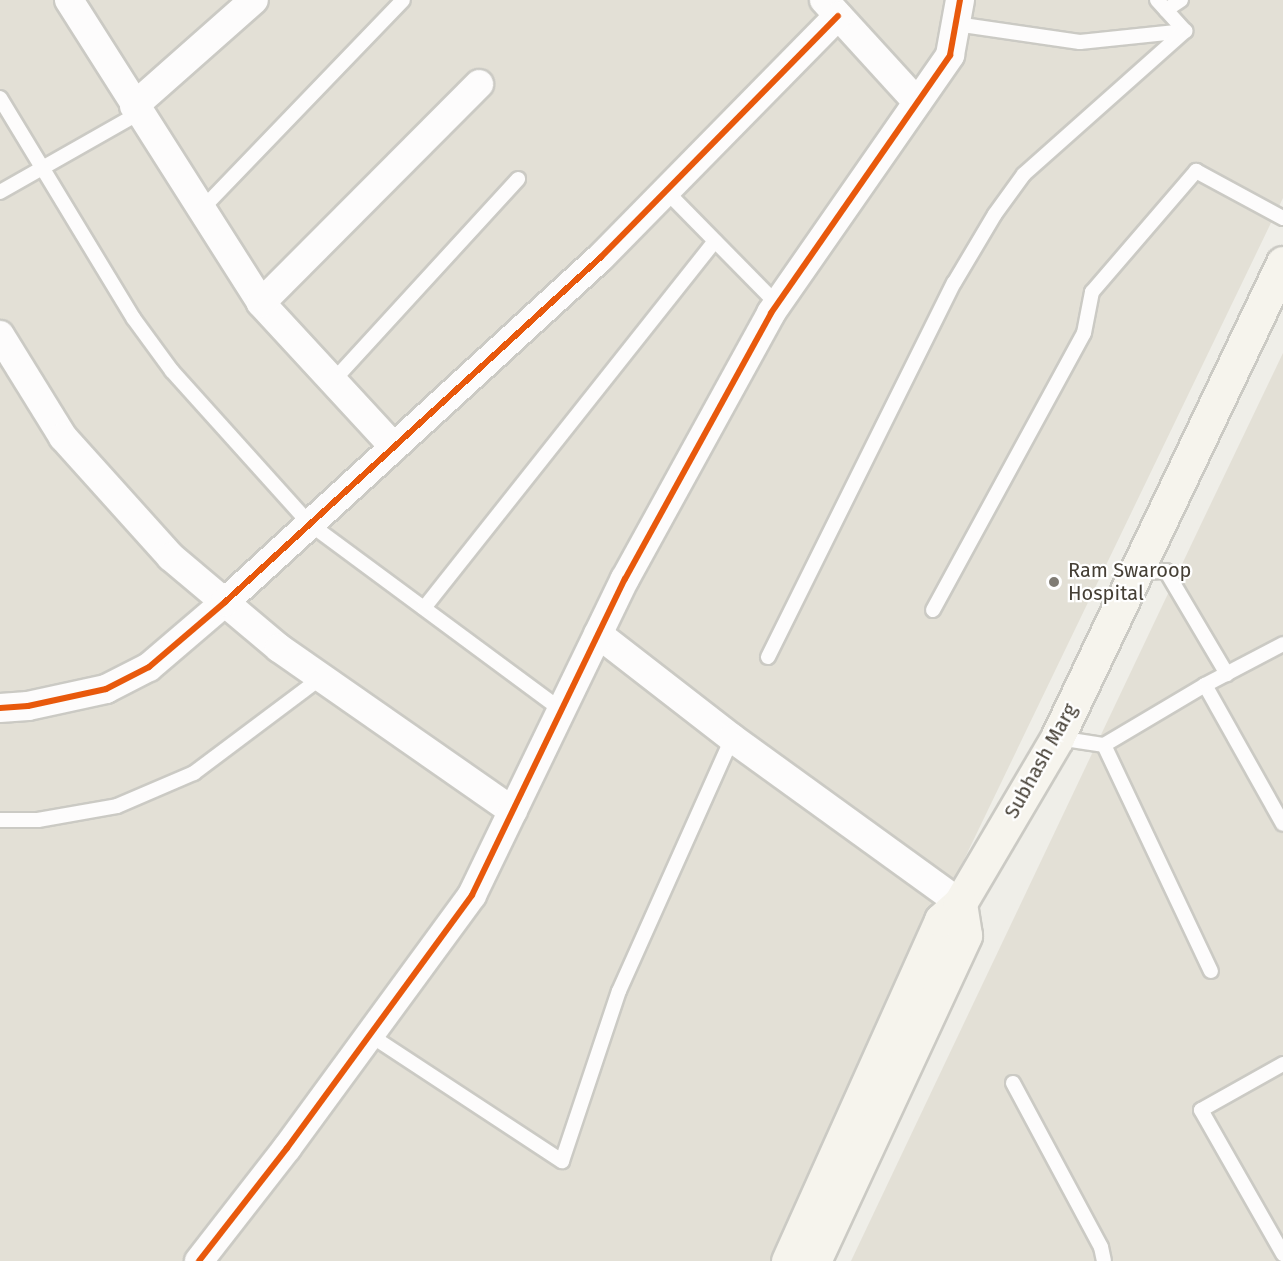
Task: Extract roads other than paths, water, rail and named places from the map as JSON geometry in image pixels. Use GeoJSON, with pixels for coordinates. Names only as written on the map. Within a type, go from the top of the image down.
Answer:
{"type":"FeatureCollection","features":[{"type":"Feature","properties":{"kind":"main road","name":"Subhash Marg"},"geometry":{"type":"LineString","coordinates":[[788,1261],[941,920],[960,903],[1057,738],[1283,263]]}},
{"type":"Feature","properties":{"kind":"main road"},"geometry":{"type":"LineString","coordinates":[[814,1261],[965,935],[960,903]]}},
{"type":"Feature","properties":{"kind":"street"},"geometry":{"type":"LineString","coordinates":[[69,0],[136,110],[261,303],[394,447]]}},
{"type":"Feature","properties":{"kind":"street"},"geometry":{"type":"LineString","coordinates":[[136,110],[254,0]]}},
{"type":"Feature","properties":{"kind":"street"},"geometry":{"type":"LineString","coordinates":[[0,708],[28,706],[106,689],[149,667],[225,602],[601,257],[666,191],[831,8],[918,102]]}},
{"type":"Feature","properties":{"kind":"street"},"geometry":{"type":"LineString","coordinates":[[199,1261],[287,1148],[472,895],[625,579],[777,304],[950,55],[958,12]]}},
{"type":"Feature","properties":{"kind":"street"},"geometry":{"type":"LineString","coordinates":[[261,303],[479,84]]}},
{"type":"Feature","properties":{"kind":"street"},"geometry":{"type":"LineString","coordinates":[[2,342],[63,437],[171,557],[279,648],[513,810]]}},
{"type":"Feature","properties":{"kind":"street"},"geometry":{"type":"LineString","coordinates":[[598,634],[732,738],[960,903]]}},
{"type":"Feature","properties":{"kind":"lane"},"geometry":{"type":"LineString","coordinates":[[201,210],[403,0]]}},
{"type":"Feature","properties":{"kind":"lane"},"geometry":{"type":"LineString","coordinates":[[1181,0],[1162,5],[1185,31]]}},
{"type":"Feature","properties":{"kind":"lane"},"geometry":{"type":"LineString","coordinates":[[958,12],[1080,42],[1185,31]]}},
{"type":"Feature","properties":{"kind":"lane"},"geometry":{"type":"LineString","coordinates":[[768,657],[954,283],[995,214],[1024,174],[1185,31]]}},
{"type":"Feature","properties":{"kind":"lane"},"geometry":{"type":"LineString","coordinates":[[0,98],[134,319],[172,371],[310,524],[561,710]]}},
{"type":"Feature","properties":{"kind":"lane"},"geometry":{"type":"LineString","coordinates":[[0,192],[136,110]]}},
{"type":"Feature","properties":{"kind":"lane"},"geometry":{"type":"LineString","coordinates":[[933,610],[1084,333],[1092,292],[1196,171],[1283,218]]}},
{"type":"Feature","properties":{"kind":"lane"},"geometry":{"type":"LineString","coordinates":[[333,381],[518,179]]}},
{"type":"Feature","properties":{"kind":"lane"},"geometry":{"type":"LineString","coordinates":[[666,191],[777,304]]}},
{"type":"Feature","properties":{"kind":"lane"},"geometry":{"type":"LineString","coordinates":[[424,609],[715,241]]}},
{"type":"Feature","properties":{"kind":"lane"},"geometry":{"type":"LineString","coordinates":[[1135,572],[1166,571],[1227,674]]}},
{"type":"Feature","properties":{"kind":"lane"},"geometry":{"type":"LineString","coordinates":[[1057,738],[1104,745],[1205,685],[1283,644]]}},
{"type":"Feature","properties":{"kind":"lane"},"geometry":{"type":"LineString","coordinates":[[0,820],[38,820],[117,806],[194,773],[322,677]]}},
{"type":"Feature","properties":{"kind":"lane"},"geometry":{"type":"LineString","coordinates":[[1205,685],[1283,824]]}},
{"type":"Feature","properties":{"kind":"lane"},"geometry":{"type":"LineString","coordinates":[[370,1035],[562,1161],[619,991],[732,738]]}},
{"type":"Feature","properties":{"kind":"lane"},"geometry":{"type":"LineString","coordinates":[[1104,745],[1211,971]]}},
{"type":"Feature","properties":{"kind":"lane"},"geometry":{"type":"LineString","coordinates":[[1283,1064],[1201,1110],[1283,1254]]}},
{"type":"Feature","properties":{"kind":"lane"},"geometry":{"type":"LineString","coordinates":[[1013,1083],[1101,1247],[1104,1261]]}},
{"type":"Feature","properties":{"kind":"place","name":"Ram Swaroop Hospital"},"geometry":{"type":"Point","coordinates":[1054,582]}}]}
